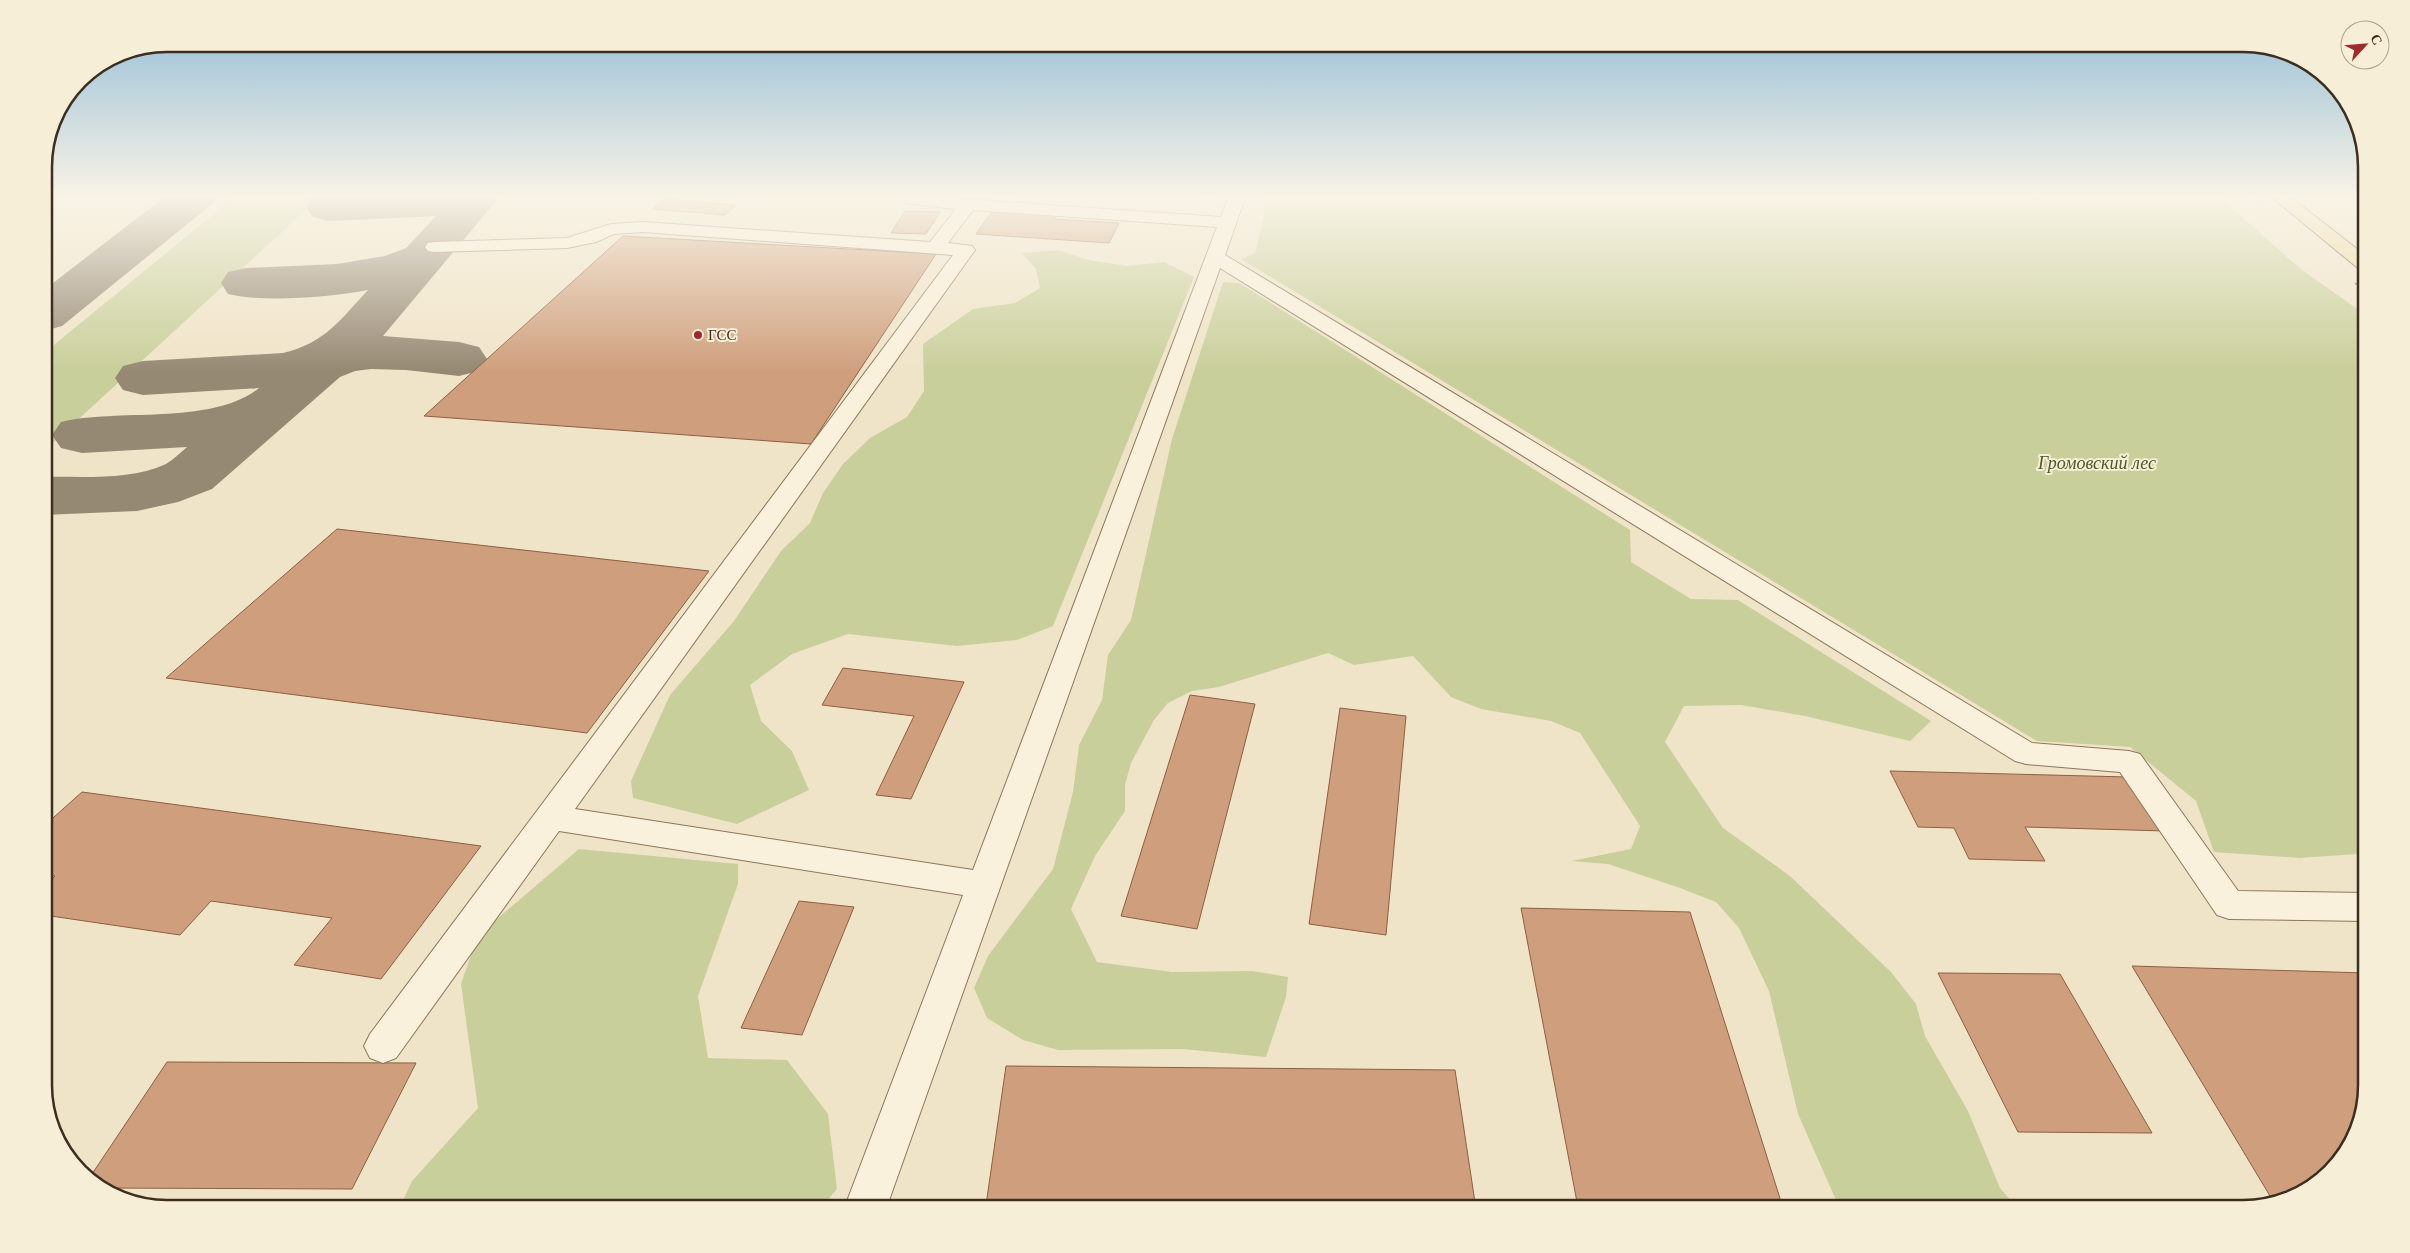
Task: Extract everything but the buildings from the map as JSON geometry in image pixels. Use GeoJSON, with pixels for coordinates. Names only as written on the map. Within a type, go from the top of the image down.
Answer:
{"type":"FeatureCollection","features":[{"type":"Feature","properties":{"kind":"lane"},"geometry":{"type":"LineString","coordinates":[[383,1046],[963,253]]}},
{"type":"Feature","properties":{"kind":"lane"},"geometry":{"type":"LineString","coordinates":[[867,1200],[1216,253]]}},
{"type":"Feature","properties":{"kind":"lane"},"geometry":{"type":"LineString","coordinates":[[1215,257],[2026,753],[2129,762],[2229,905],[2358,908]]}},
{"type":"Feature","properties":{"kind":"lane"},"geometry":{"type":"LineString","coordinates":[[550,817],[983,885]]}},
{"type":"Feature","properties":{"kind":"green space"},"geometry":{"type":"Polygon","coordinates":[[[166,253],[259,253],[53,443],[53,346],[166,253]]]}},
{"type":"Feature","properties":{"kind":"green space"},"geometry":{"type":"Polygon","coordinates":[[[1022,253],[1069,253],[1089,260],[1127,266],[1164,262],[1194,277],[1053,626],[1017,640],[957,646],[848,634],[792,654],[750,685],[761,721],[792,751],[809,790],[737,824],[633,798],[631,781],[670,695],[734,621],[781,551],[810,523],[823,493],[843,464],[870,438],[907,417],[924,391],[923,344],[973,309],[1015,303],[1040,288],[1036,269],[1022,253]]]}},
{"type":"Feature","properties":{"kind":"green space","name":"Громовский лес"},"geometry":{"type":"Polygon","coordinates":[[[1254,253],[2283,253],[2302,270],[2357,309],[2358,854],[2299,858],[2214,852],[2196,801],[2130,747],[2037,741],[1241,259],[1254,253]]]}},
{"type":"Feature","properties":{"kind":"green space"},"geometry":{"type":"Polygon","coordinates":[[[1223,282],[1239,283],[1630,530],[1631,562],[1691,599],[1738,600],[1931,721],[1910,741],[1805,716],[1741,705],[1684,706],[1665,742],[1723,828],[1790,876],[1891,972],[1916,1004],[1925,1036],[1968,1111],[2000,1188],[2010,1200],[1836,1200],[1798,1114],[1769,991],[1739,928],[1716,902],[1608,864],[1571,861],[1631,849],[1640,826],[1580,733],[1551,721],[1481,709],[1451,697],[1413,656],[1354,665],[1328,653],[1219,687],[1192,691],[1168,703],[1154,720],[1131,763],[1125,785],[1125,811],[1095,856],[1071,909],[1097,962],[1172,972],[1252,971],[1288,977],[1286,997],[1266,1057],[1182,1049],[1058,1050],[1023,1040],[987,1018],[974,988],[988,956],[1053,869],[1073,792],[1079,745],[1102,700],[1108,655],[1131,620],[1172,439],[1223,282]]]}},
{"type":"Feature","properties":{"kind":"green space"},"geometry":{"type":"Polygon","coordinates":[[[579,849],[738,864],[738,884],[698,996],[708,1058],[787,1060],[828,1114],[837,1189],[828,1200],[403,1200],[412,1181],[478,1108],[461,984],[478,935],[579,849]]]}},
{"type":"Feature","properties":{"kind":"taxiway"},"geometry":{"type":"LineString","coordinates":[[53,308],[122,253]]}},
{"type":"Feature","properties":{"kind":"taxiway"},"geometry":{"type":"LineString","coordinates":[[423,258],[428,253]]}},
{"type":"Feature","properties":{"kind":"taxiway"},"geometry":{"type":"LineString","coordinates":[[53,496],[100,495],[137,491],[173,483],[190,476],[355,336],[423,258]]}},
{"type":"Feature","properties":{"kind":"taxiway"},"geometry":{"type":"LineString","coordinates":[[246,283],[314,281],[359,277],[403,266],[423,258]]}},
{"type":"Feature","properties":{"kind":"taxiway"},"geometry":{"type":"LineString","coordinates":[[321,365],[337,359],[371,353],[459,359]]}},
{"type":"Feature","properties":{"kind":"taxiway"},"geometry":{"type":"LineString","coordinates":[[143,378],[283,370],[315,362],[332,355]]}},
{"type":"Feature","properties":{"kind":"taxiway"},"geometry":{"type":"LineString","coordinates":[[82,435],[174,431],[197,428],[242,419],[263,411]]}},
{"type":"Feature","properties":{"kind":"place","name":"ГСС"},"geometry":{"type":"Point","coordinates":[698,335]}}]}
